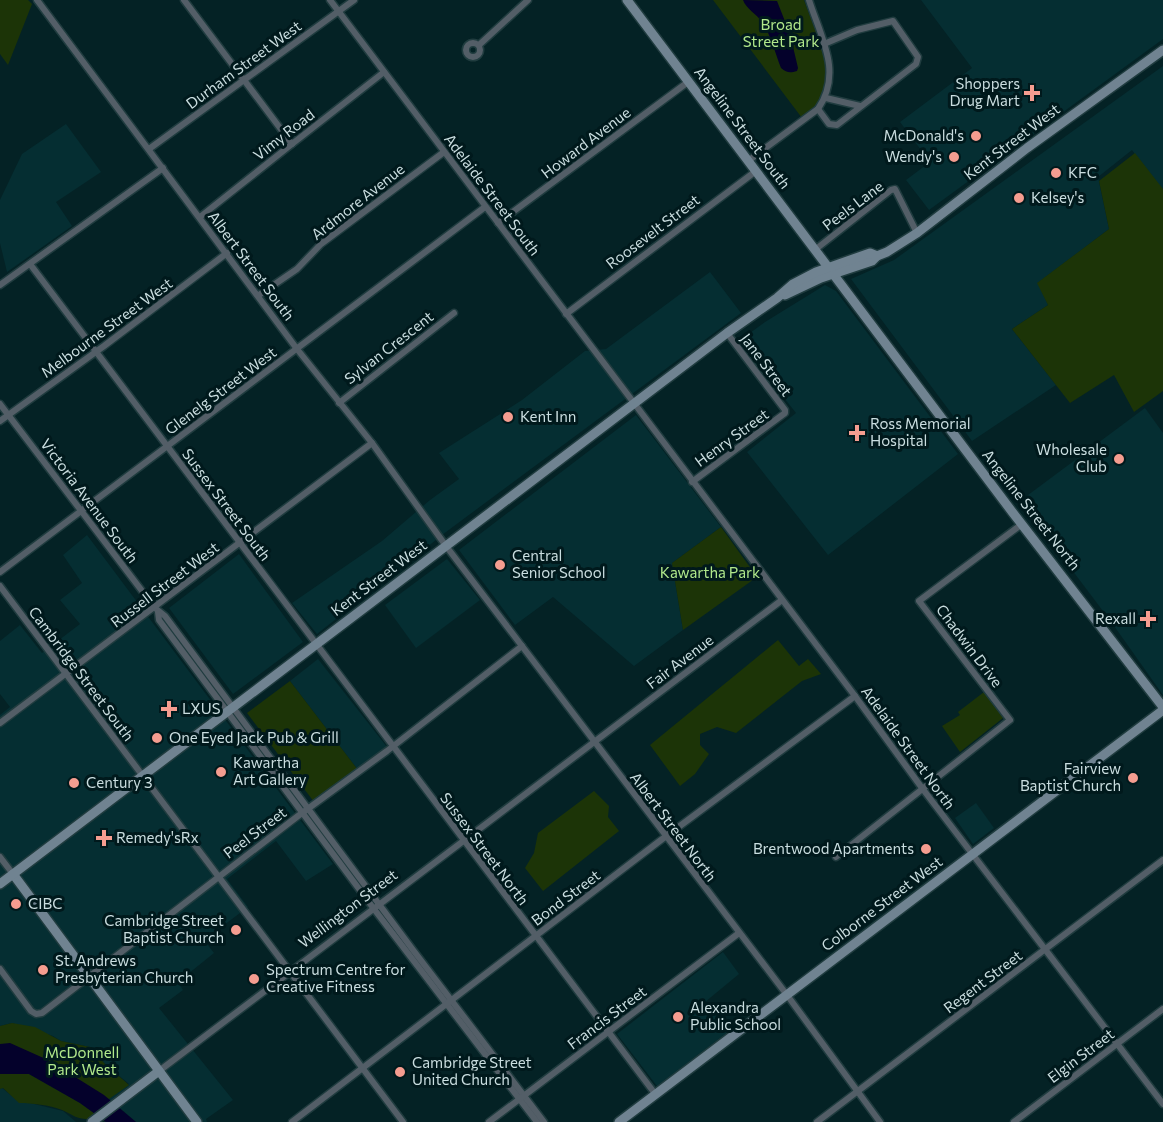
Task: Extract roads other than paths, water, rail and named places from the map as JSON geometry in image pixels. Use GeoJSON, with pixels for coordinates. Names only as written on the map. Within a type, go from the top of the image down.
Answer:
{"type":"FeatureCollection","features":[{"type":"Feature","properties":{"kind":"main road","name":"Angeline Street South"},"geometry":{"type":"LineString","coordinates":[[627,0],[831,270]]}},
{"type":"Feature","properties":{"kind":"main road","name":"Kent Street West"},"geometry":{"type":"LineString","coordinates":[[0,884],[793,284],[870,254],[877,256],[896,247],[1027,148],[1163,50]]}},
{"type":"Feature","properties":{"kind":"main road","name":"Angeline Street North"},"geometry":{"type":"LineString","coordinates":[[831,270],[1163,708]]}},
{"type":"Feature","properties":{"kind":"main road","name":"Colborne Street West"},"geometry":{"type":"LineString","coordinates":[[619,1122],[1163,708]]}},
{"type":"Feature","properties":{"kind":"main road"},"geometry":{"type":"LineString","coordinates":[[13,874],[197,1122]]}},
{"type":"Feature","properties":{"kind":"main road","name":"Wellington Street"},"geometry":{"type":"LineString","coordinates":[[92,1121],[159,1071]]}},
{"type":"Feature","properties":{"kind":"street","name":"Albert Street South"},"geometry":{"type":"LineString","coordinates":[[37,0],[297,349],[372,443],[446,546]]}},
{"type":"Feature","properties":{"kind":"street"},"geometry":{"type":"LineString","coordinates":[[184,0],[292,144]]}},
{"type":"Feature","properties":{"kind":"street","name":"Adelaide Street South"},"geometry":{"type":"LineString","coordinates":[[330,0],[635,404]]}},
{"type":"Feature","properties":{"kind":"street","name":"Durham Street West"},"geometry":{"type":"LineString","coordinates":[[148,149],[354,0]]}},
{"type":"Feature","properties":{"kind":"street"},"geometry":{"type":"LineString","coordinates":[[479,45],[528,0]]}},
{"type":"Feature","properties":{"kind":"street"},"geometry":{"type":"LineString","coordinates":[[748,161],[819,109],[826,98],[831,72],[809,0]]}},
{"type":"Feature","properties":{"kind":"street"},"geometry":{"type":"LineString","coordinates":[[819,109],[832,126],[837,125],[916,64],[918,57],[893,21],[856,30],[824,44]]}},
{"type":"Feature","properties":{"kind":"street","name":"Vimy Road"},"geometry":{"type":"LineString","coordinates":[[200,217],[384,72]]}},
{"type":"Feature","properties":{"kind":"street","name":"Howard Avenue"},"geometry":{"type":"LineString","coordinates":[[498,223],[688,82]]}},
{"type":"Feature","properties":{"kind":"street"},"geometry":{"type":"LineString","coordinates":[[826,98],[860,106]]}},
{"type":"Feature","properties":{"kind":"street","name":"Ardmore Avenue"},"geometry":{"type":"LineString","coordinates":[[259,296],[297,269],[321,244],[444,152]]}},
{"type":"Feature","properties":{"kind":"street"},"geometry":{"type":"LineString","coordinates":[[0,285],[163,168]]}},
{"type":"Feature","properties":{"kind":"street","name":"Roosevelt Street"},"geometry":{"type":"LineString","coordinates":[[566,314],[756,171]]}},
{"type":"Feature","properties":{"kind":"street","name":"Peels Lane"},"geometry":{"type":"LineString","coordinates":[[816,249],[895,189],[917,233]]}},
{"type":"Feature","properties":{"kind":"street","name":"Glenelg Street West"},"geometry":{"type":"LineString","coordinates":[[0,572],[485,207]]}},
{"type":"Feature","properties":{"kind":"street","name":"Melbourne Street West"},"geometry":{"type":"LineString","coordinates":[[0,421],[227,253]]}},
{"type":"Feature","properties":{"kind":"street","name":"Sussex Street South"},"geometry":{"type":"LineString","coordinates":[[30,264],[316,646]]}},
{"type":"Feature","properties":{"kind":"street","name":"Sylvan Crescent"},"geometry":{"type":"LineString","coordinates":[[339,403],[454,313]]}},
{"type":"Feature","properties":{"kind":"street","name":"Jane Street"},"geometry":{"type":"LineString","coordinates":[[727,333],[785,413]]}},
{"type":"Feature","properties":{"kind":"street","name":"Victoria Avenue South"},"geometry":{"type":"LineString","coordinates":[[0,404],[156,610],[165,616],[306,811],[521,1098]]}},
{"type":"Feature","properties":{"kind":"street","name":"Adelaide Street North"},"geometry":{"type":"LineString","coordinates":[[635,404],[922,788],[1163,1104]]}},
{"type":"Feature","properties":{"kind":"street","name":"Henry Street"},"geometry":{"type":"LineString","coordinates":[[692,483],[785,413]]}},
{"type":"Feature","properties":{"kind":"street","name":"Russell Street West"},"geometry":{"type":"LineString","coordinates":[[0,723],[156,610],[372,443]]}},
{"type":"Feature","properties":{"kind":"street","name":"Chadwin Drive"},"geometry":{"type":"LineString","coordinates":[[922,788],[1010,720],[919,601],[1022,524]]}},
{"type":"Feature","properties":{"kind":"street","name":"Albert Street North"},"geometry":{"type":"LineString","coordinates":[[446,546],[787,995],[880,1122]]}},
{"type":"Feature","properties":{"kind":"street","name":"Cambridge Street South"},"geometry":{"type":"LineString","coordinates":[[0,586],[403,1122]]}},
{"type":"Feature","properties":{"kind":"street","name":"Fair Avenue"},"geometry":{"type":"LineString","coordinates":[[594,743],[782,600]]}},
{"type":"Feature","properties":{"kind":"street","name":"Sussex Street North"},"geometry":{"type":"LineString","coordinates":[[316,646],[656,1095]]}},
{"type":"Feature","properties":{"kind":"street","name":"Peel Street"},"geometry":{"type":"LineString","coordinates":[[0,969],[31,1011],[36,1014],[42,1013],[218,876],[393,747],[522,646]]}},
{"type":"Feature","properties":{"kind":"street","name":"Bond Street"},"geometry":{"type":"LineString","coordinates":[[292,1122],[855,696]]}},
{"type":"Feature","properties":{"kind":"street","name":"Wellington Street"},"geometry":{"type":"LineString","coordinates":[[159,1071],[594,743]]}},
{"type":"Feature","properties":{"kind":"street"},"geometry":{"type":"LineString","coordinates":[[836,857],[922,788]]}},
{"type":"Feature","properties":{"kind":"street"},"geometry":{"type":"LineString","coordinates":[[0,857],[13,874]]}},
{"type":"Feature","properties":{"kind":"street","name":"Regent Street"},"geometry":{"type":"LineString","coordinates":[[817,1122],[1163,860]]}},
{"type":"Feature","properties":{"kind":"street","name":"Francis Street"},"geometry":{"type":"LineString","coordinates":[[489,1122],[739,933]]}},
{"type":"Feature","properties":{"kind":"street","name":"Elgin Street"},"geometry":{"type":"LineString","coordinates":[[1014,1122],[1163,1009]]}},
{"type":"Feature","properties":{"kind":"street"},"geometry":{"type":"LineString","coordinates":[[521,1098],[537,1122]]}},
{"type":"Feature","properties":{"kind":"street"},"geometry":{"type":"LineString","coordinates":[[521,1098],[544,1122]]}},
{"type":"Feature","properties":{"kind":"place","name":"Shoppers Drug Mart"},"geometry":{"type":"Point","coordinates":[1032,93]}},
{"type":"Feature","properties":{"kind":"place","name":"McDonald's"},"geometry":{"type":"Point","coordinates":[976,136]}},
{"type":"Feature","properties":{"kind":"place","name":"Wendy's"},"geometry":{"type":"Point","coordinates":[954,157]}},
{"type":"Feature","properties":{"kind":"place","name":"KFC"},"geometry":{"type":"Point","coordinates":[1056,173]}},
{"type":"Feature","properties":{"kind":"place","name":"Kelsey's"},"geometry":{"type":"Point","coordinates":[1019,198]}},
{"type":"Feature","properties":{"kind":"place","name":"Kent Inn"},"geometry":{"type":"Point","coordinates":[508,417]}},
{"type":"Feature","properties":{"kind":"place","name":"Ross Memorial Hospital"},"geometry":{"type":"Point","coordinates":[857,433]}},
{"type":"Feature","properties":{"kind":"place","name":"Wholesale Club"},"geometry":{"type":"Point","coordinates":[1119,459]}},
{"type":"Feature","properties":{"kind":"place","name":"Central Senior School"},"geometry":{"type":"Point","coordinates":[500,565]}},
{"type":"Feature","properties":{"kind":"place","name":"Rexall"},"geometry":{"type":"Point","coordinates":[1148,619]}},
{"type":"Feature","properties":{"kind":"place","name":"LXUS"},"geometry":{"type":"Point","coordinates":[169,709]}},
{"type":"Feature","properties":{"kind":"place","name":"One Eyed Jack Pub & Grill"},"geometry":{"type":"Point","coordinates":[157,738]}},
{"type":"Feature","properties":{"kind":"place","name":"Kawartha Art Gallery"},"geometry":{"type":"Point","coordinates":[221,772]}},
{"type":"Feature","properties":{"kind":"place","name":"Fairview Baptist Church"},"geometry":{"type":"Point","coordinates":[1133,778]}},
{"type":"Feature","properties":{"kind":"place","name":"Century 3"},"geometry":{"type":"Point","coordinates":[74,783]}},
{"type":"Feature","properties":{"kind":"place","name":"Remedy'sRx"},"geometry":{"type":"Point","coordinates":[104,838]}},
{"type":"Feature","properties":{"kind":"place","name":"Brentwood Apartments"},"geometry":{"type":"Point","coordinates":[926,849]}},
{"type":"Feature","properties":{"kind":"place","name":"CIBC"},"geometry":{"type":"Point","coordinates":[16,904]}},
{"type":"Feature","properties":{"kind":"place","name":"Cambridge Street Baptist Church"},"geometry":{"type":"Point","coordinates":[236,930]}},
{"type":"Feature","properties":{"kind":"place","name":"St. Andrews Presbyterian Church"},"geometry":{"type":"Point","coordinates":[43,970]}},
{"type":"Feature","properties":{"kind":"place","name":"Spectrum Centre for Creative Fitness"},"geometry":{"type":"Point","coordinates":[254,979]}},
{"type":"Feature","properties":{"kind":"place","name":"Alexandra Public School"},"geometry":{"type":"Point","coordinates":[678,1017]}},
{"type":"Feature","properties":{"kind":"place","name":"Cambridge Street United Church"},"geometry":{"type":"Point","coordinates":[400,1072]}},
{"type":"Feature","properties":{"kind":"park label","name":"Broad Street Park"},"geometry":{"type":"Point","coordinates":[781,34]}},
{"type":"Feature","properties":{"kind":"park label","name":"Kawartha Park"},"geometry":{"type":"Point","coordinates":[710,573]}},
{"type":"Feature","properties":{"kind":"park label","name":"McDonnell Park West"},"geometry":{"type":"Point","coordinates":[82,1062]}}]}
